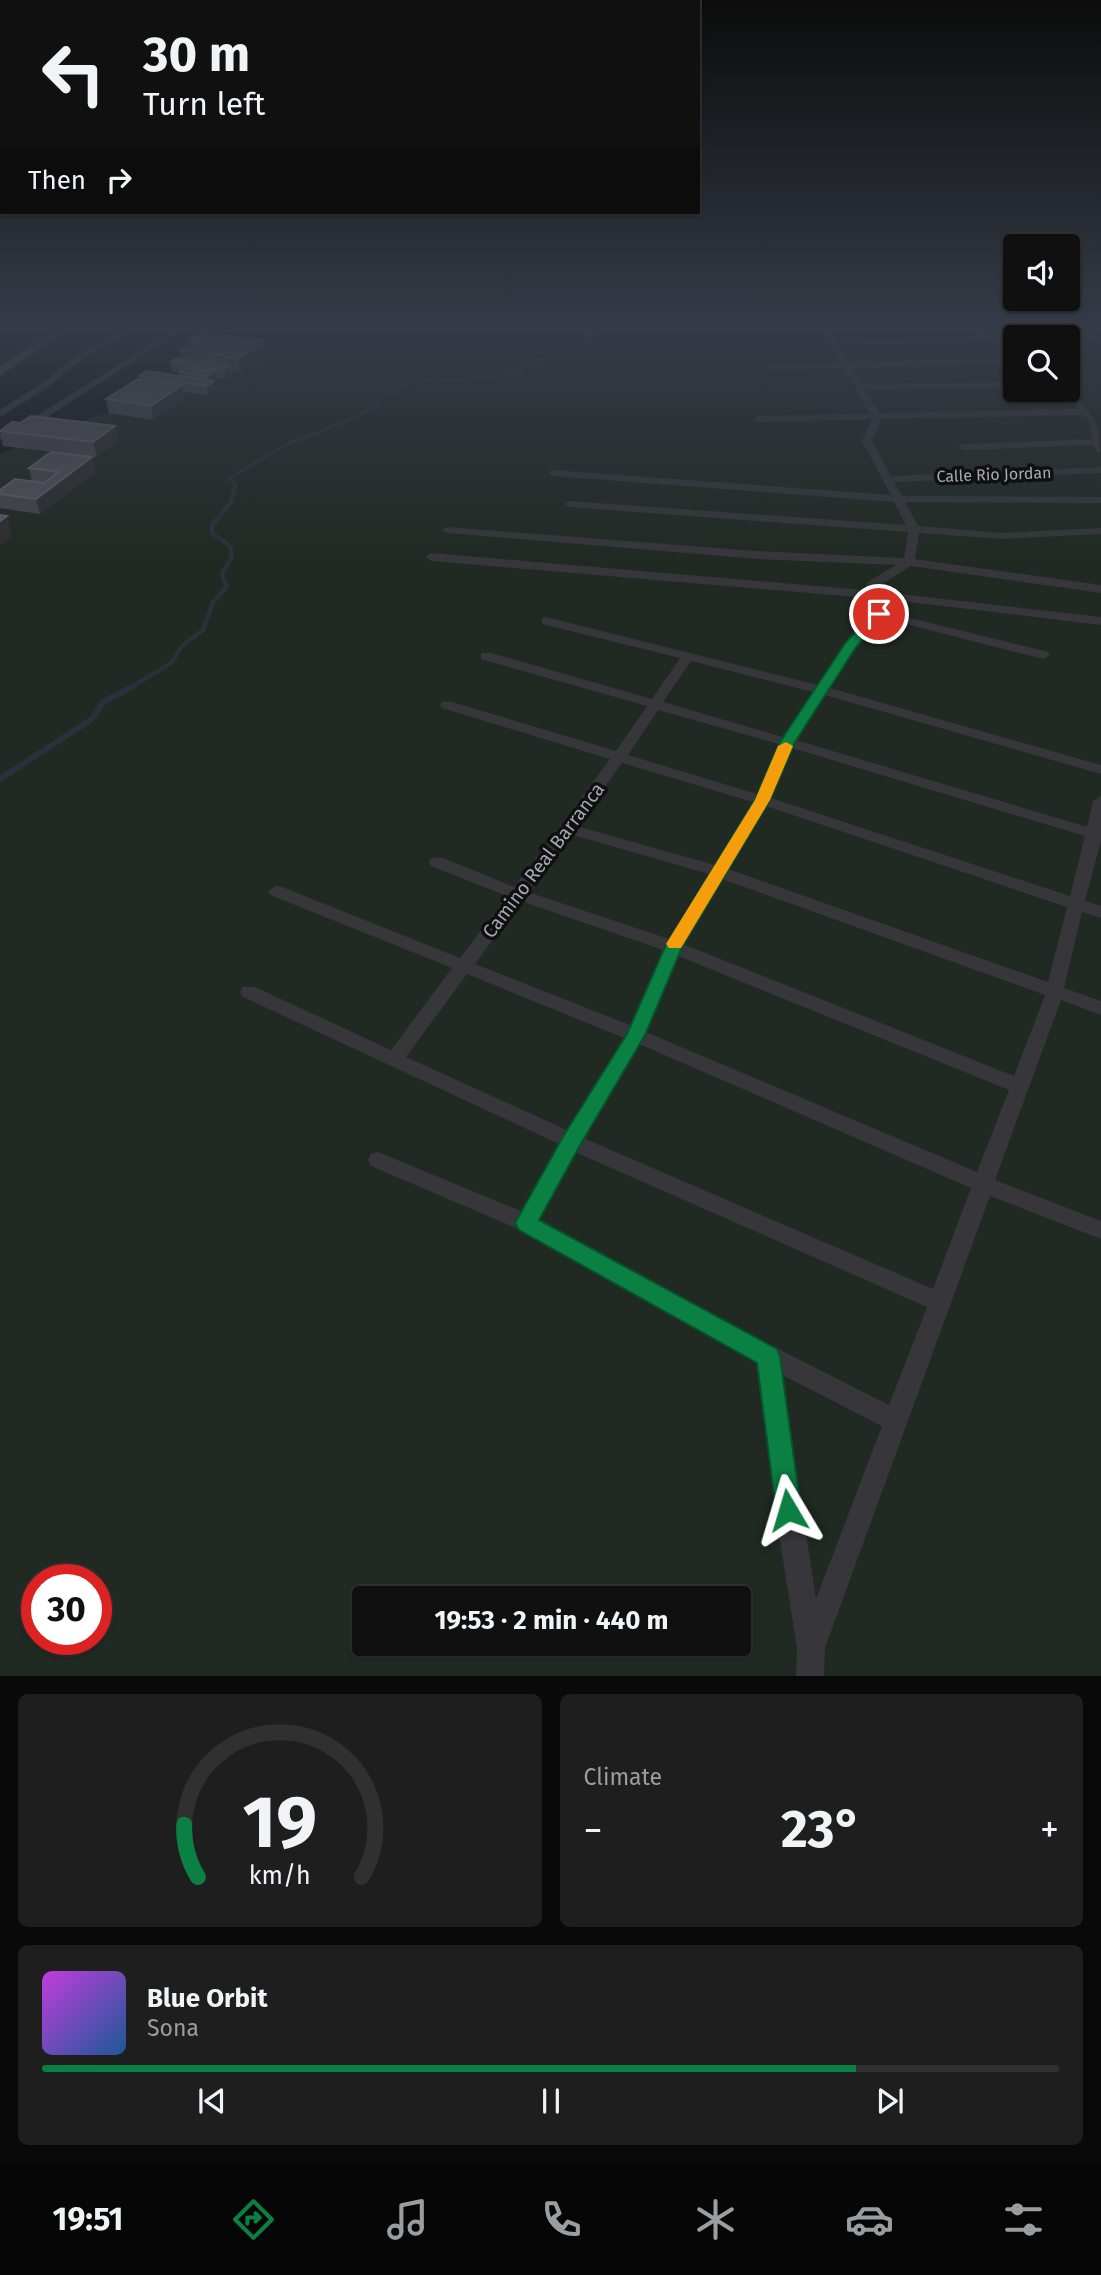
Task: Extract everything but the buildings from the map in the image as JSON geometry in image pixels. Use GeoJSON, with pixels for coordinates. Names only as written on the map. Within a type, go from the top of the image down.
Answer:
{"type":"FeatureCollection","features":[{"type":"Feature","properties":{"kind":"street"},"geometry":{"type":"LineString","coordinates":[[0,437],[55,407]]}},
{"type":"Feature","properties":{"kind":"street"},"geometry":{"type":"LineString","coordinates":[[872,407],[877,417],[876,425],[868,434],[867,441],[898,499],[921,520]]}},
{"type":"Feature","properties":{"kind":"street"},"geometry":{"type":"LineString","coordinates":[[758,419],[1093,417],[1099,447],[963,447]]}},
{"type":"Feature","properties":{"kind":"street","name":"Calle Rio Jordan"},"geometry":{"type":"LineString","coordinates":[[887,479],[1101,470]]}},
{"type":"Feature","properties":{"kind":"street"},"geometry":{"type":"LineString","coordinates":[[553,473],[898,499],[1101,500]]}},
{"type":"Feature","properties":{"kind":"street"},"geometry":{"type":"LineString","coordinates":[[868,594],[872,585],[909,562],[921,520],[942,500]]}},
{"type":"Feature","properties":{"kind":"street"},"geometry":{"type":"LineString","coordinates":[[569,504],[921,520],[1003,536],[1101,531]]}},
{"type":"Feature","properties":{"kind":"street"},"geometry":{"type":"LineString","coordinates":[[447,530],[757,555],[909,562],[1101,589]]}},
{"type":"Feature","properties":{"kind":"street"},"geometry":{"type":"LineString","coordinates":[[432,557],[868,594],[1101,621]]}},
{"type":"Feature","properties":{"kind":"street"},"geometry":{"type":"LineString","coordinates":[[526,1223],[571,1141],[635,1035],[673,947],[762,800],[787,742],[851,645],[879,614],[888,596]]}},
{"type":"Feature","properties":{"kind":"street"},"geometry":{"type":"LineString","coordinates":[[879,614],[1044,655]]}},
{"type":"Feature","properties":{"kind":"street"},"geometry":{"type":"LineString","coordinates":[[546,621],[822,690],[1101,770]]}},
{"type":"Feature","properties":{"kind":"street"},"geometry":{"type":"LineString","coordinates":[[486,656],[1097,835]]}},
{"type":"Feature","properties":{"kind":"street","name":"Camino Real Barranca"},"geometry":{"type":"LineString","coordinates":[[395,1058],[619,757],[687,658]]}},
{"type":"Feature","properties":{"kind":"street"},"geometry":{"type":"LineString","coordinates":[[447,705],[762,800],[1101,912]]}},
{"type":"Feature","properties":{"kind":"street"},"geometry":{"type":"LineString","coordinates":[[811,1648],[1054,994],[1074,904],[1097,835],[1101,801]]}},
{"type":"Feature","properties":{"kind":"street"},"geometry":{"type":"LineString","coordinates":[[567,828],[717,872],[1054,994],[1101,1008]]}},
{"type":"Feature","properties":{"kind":"street"},"geometry":{"type":"LineString","coordinates":[[437,862],[517,894],[673,947],[1020,1087]]}},
{"type":"Feature","properties":{"kind":"street"},"geometry":{"type":"LineString","coordinates":[[276,891],[635,1035],[983,1184],[1101,1230]]}},
{"type":"Feature","properties":{"kind":"street"},"geometry":{"type":"LineString","coordinates":[[249,992],[571,1141],[940,1302]]}},
{"type":"Feature","properties":{"kind":"street"},"geometry":{"type":"LineString","coordinates":[[378,1160],[526,1223],[768,1356],[895,1420]]}},
{"type":"Feature","properties":{"kind":"street"},"geometry":{"type":"LineString","coordinates":[[768,1356],[792,1535],[811,1648],[810,1676]]}},
{"type":"Feature","properties":{"kind":"shaded area"},"geometry":{"type":"Polygon","coordinates":[[[118,407],[1101,407],[1101,1676],[0,1676],[0,454],[118,407]]]}},
{"type":"Feature","properties":{"kind":"waterway"},"geometry":{"type":"LineString","coordinates":[[235,488],[236,484],[229,478],[287,444],[347,421],[374,407]]}},
{"type":"Feature","properties":{"kind":"waterway"},"geometry":{"type":"LineString","coordinates":[[128,689],[171,663],[182,646],[203,630],[213,602],[227,587],[222,574],[232,556],[230,546],[212,533],[212,525],[231,502],[235,486]]}},
{"type":"Feature","properties":{"kind":"waterway"},"geometry":{"type":"LineString","coordinates":[[0,779],[92,719],[103,702],[132,687]]}},
{"type":"Feature","properties":{"kind":"slow traffic"},"geometry":{"type":"LineString","coordinates":[[675,944],[762,800],[786,746]]}},
{"type":"Feature","properties":{"kind":"route"},"geometry":{"type":"LineString","coordinates":[[788,1510],[768,1356],[526,1223],[571,1141],[635,1035],[673,947],[762,800],[787,742],[851,645],[879,614]]}}]}
